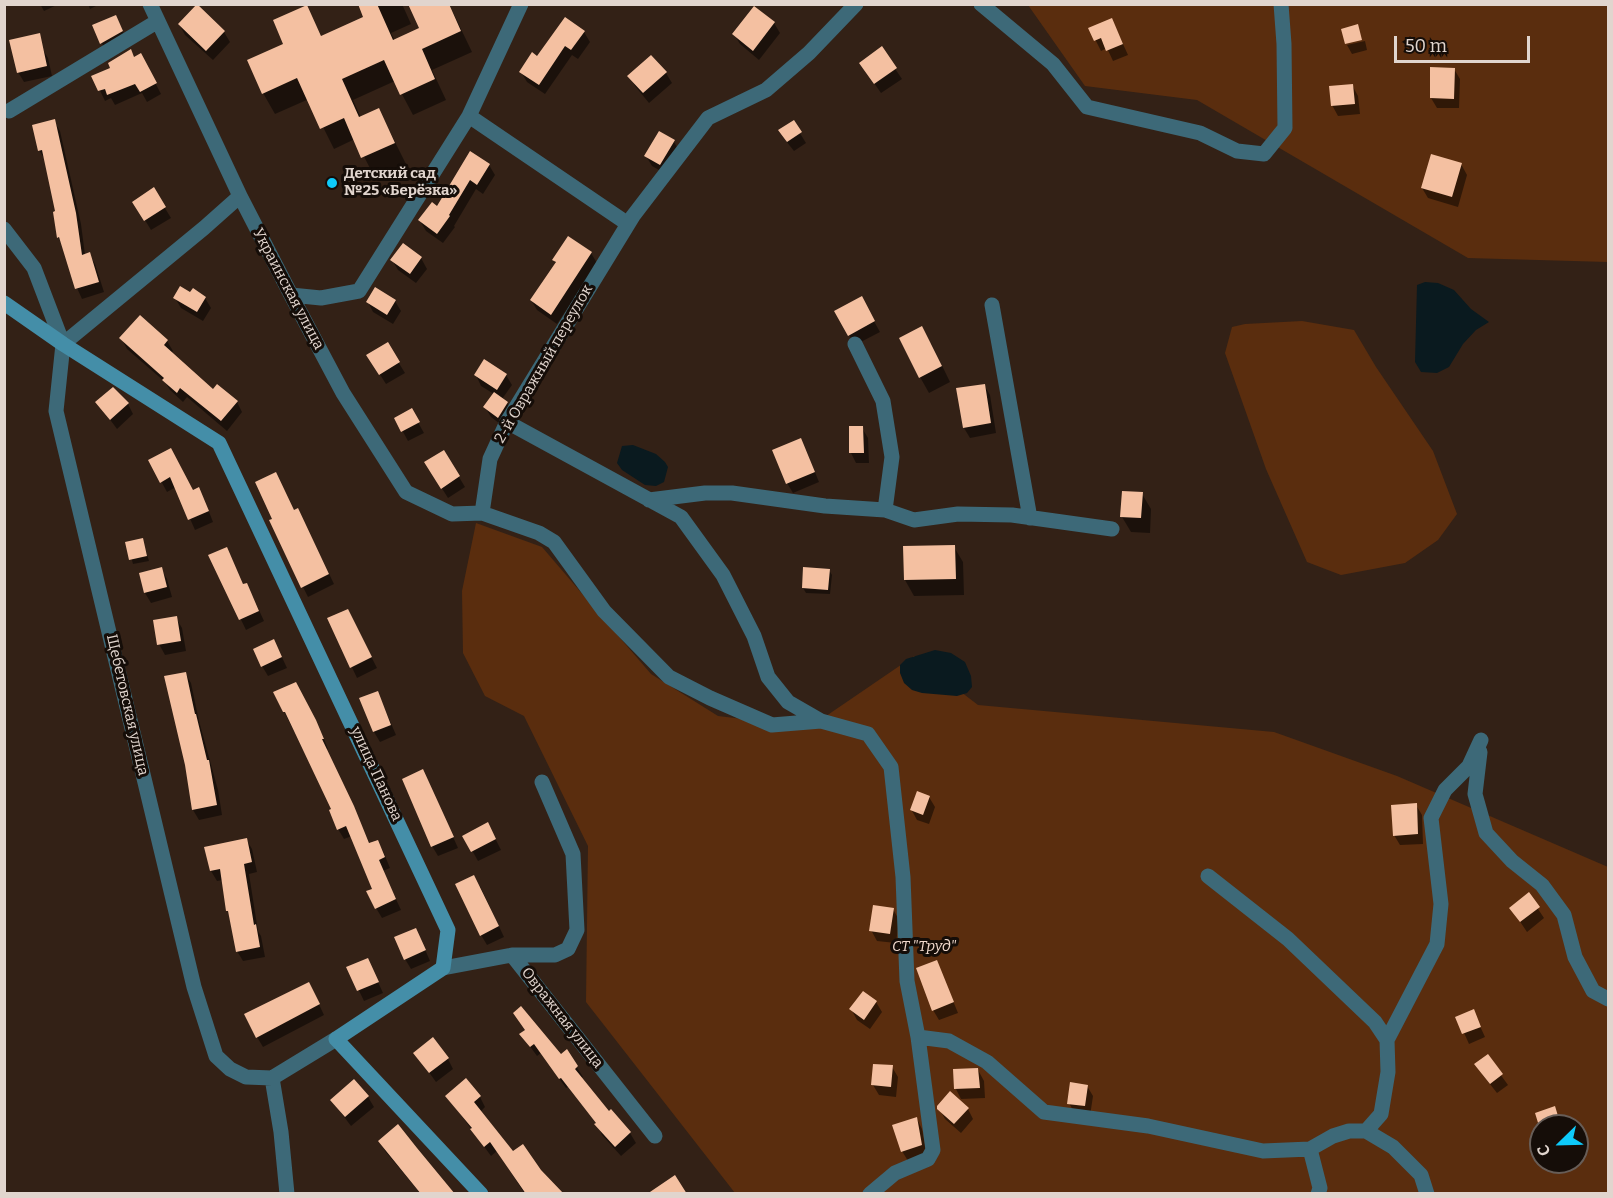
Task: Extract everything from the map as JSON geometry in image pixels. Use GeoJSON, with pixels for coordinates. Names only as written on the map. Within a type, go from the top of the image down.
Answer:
{"type":"FeatureCollection","features":[{"type":"Feature","properties":{"kind":"street","name":"Украинская улица"},"geometry":{"type":"LineString","coordinates":[[150,4],[240,196],[291,295],[343,393],[406,492],[452,514],[482,513]]}},
{"type":"Feature","properties":{"kind":"street"},"geometry":{"type":"LineString","coordinates":[[291,295],[321,298],[359,291],[469,116],[521,4]]}},
{"type":"Feature","properties":{"kind":"street","name":"2-й Овражный переулок"},"geometry":{"type":"LineString","coordinates":[[482,513],[490,459],[507,422],[628,224],[708,118],[766,90],[809,53],[856,4]]}},
{"type":"Feature","properties":{"kind":"street"},"geometry":{"type":"LineString","coordinates":[[981,4],[1053,64],[1087,107],[1200,133],[1237,152],[1264,154],[1285,128],[1281,4]]}},
{"type":"Feature","properties":{"kind":"street"},"geometry":{"type":"LineString","coordinates":[[4,94],[7,112],[158,21]]}},
{"type":"Feature","properties":{"kind":"street"},"geometry":{"type":"LineString","coordinates":[[469,116],[628,224]]}},
{"type":"Feature","properties":{"kind":"street"},"geometry":{"type":"LineString","coordinates":[[63,344],[240,196]]}},
{"type":"Feature","properties":{"kind":"street","name":"Щебетовская улица"},"geometry":{"type":"LineString","coordinates":[[4,229],[34,268],[63,344],[56,411],[194,987],[216,1056],[230,1069],[246,1077],[272,1078]]}},
{"type":"Feature","properties":{"kind":"street","name":"улица Панова"},"geometry":{"type":"LineString","coordinates":[[4,303],[63,344],[219,443],[448,930],[443,968]]}},
{"type":"Feature","properties":{"kind":"street"},"geometry":{"type":"LineString","coordinates":[[992,305],[1030,518]]}},
{"type":"Feature","properties":{"kind":"street"},"geometry":{"type":"LineString","coordinates":[[855,344],[883,401],[892,457],[885,510]]}},
{"type":"Feature","properties":{"kind":"street"},"geometry":{"type":"LineString","coordinates":[[507,422],[681,517],[723,575],[754,636],[768,677],[788,702],[821,721],[868,734],[891,767],[903,877],[907,981],[918,1037],[933,1150],[928,1159],[895,1173],[870,1194]]}},
{"type":"Feature","properties":{"kind":"street"},"geometry":{"type":"LineString","coordinates":[[649,500],[705,493],[732,493],[825,506],[885,510],[914,520],[958,514],[1012,514],[1112,529]]}},
{"type":"Feature","properties":{"kind":"street"},"geometry":{"type":"LineString","coordinates":[[482,513],[539,532],[554,542],[604,611],[669,677],[772,725],[821,721]]}},
{"type":"Feature","properties":{"kind":"street"},"geometry":{"type":"LineString","coordinates":[[1387,1040],[1437,944],[1441,904],[1431,818],[1445,790],[1469,766],[1481,740],[1475,794],[1486,833],[1512,861],[1542,885],[1548,893],[1564,915],[1575,957],[1593,991],[1608,999]]}},
{"type":"Feature","properties":{"kind":"street"},"geometry":{"type":"LineString","coordinates":[[512,955],[555,955],[568,949],[577,930],[573,854],[542,782]]}},
{"type":"Feature","properties":{"kind":"street"},"geometry":{"type":"LineString","coordinates":[[1209,876],[1288,939],[1375,1022],[1387,1040],[1389,1072],[1381,1114],[1366,1131]]}},
{"type":"Feature","properties":{"kind":"street","name":"Овражная улица"},"geometry":{"type":"LineString","coordinates":[[443,968],[512,955],[655,1136]]}},
{"type":"Feature","properties":{"kind":"street"},"geometry":{"type":"LineString","coordinates":[[286,1194],[281,1132],[272,1078],[336,1039],[443,968]]}},
{"type":"Feature","properties":{"kind":"street"},"geometry":{"type":"LineString","coordinates":[[918,1037],[949,1041],[987,1062],[1044,1112],[1148,1126],[1263,1150],[1310,1149],[1333,1136],[1349,1131],[1366,1131],[1393,1147],[1421,1175],[1426,1194]]}},
{"type":"Feature","properties":{"kind":"street"},"geometry":{"type":"LineString","coordinates":[[336,1039],[481,1194]]}},
{"type":"Feature","properties":{"kind":"street"},"geometry":{"type":"LineString","coordinates":[[1310,1149],[1320,1188],[1318,1194]]}},
{"type":"Feature","properties":{"kind":"green space"},"geometry":{"type":"Polygon","coordinates":[[[1028,5],[1608,5],[1608,262],[1468,258],[1197,100],[1085,86],[1028,5]]]}},
{"type":"Feature","properties":{"kind":"green space"},"geometry":{"type":"Polygon","coordinates":[[[1302,321],[1354,330],[1376,367],[1433,451],[1457,514],[1438,540],[1405,563],[1341,575],[1307,562],[1266,469],[1225,353],[1232,327],[1245,324],[1302,321]]]}},
{"type":"Feature","properties":{"kind":"green space","name":"СТ \"Труд\""},"geometry":{"type":"Polygon","coordinates":[[[476,523],[542,547],[651,674],[718,716],[810,727],[914,656],[978,705],[1274,732],[1397,776],[1608,867],[1608,1193],[735,1193],[586,1002],[588,846],[524,716],[485,696],[463,653],[462,591],[476,523]]]}},
{"type":"Feature","properties":{"kind":"shaded area"},"geometry":{"type":"Polygon","coordinates":[[[1425,282],[1438,283],[1454,290],[1471,309],[1489,322],[1476,330],[1463,344],[1449,367],[1437,373],[1421,372],[1415,362],[1417,285],[1425,282]]]}},
{"type":"Feature","properties":{"kind":"shaded area"},"geometry":{"type":"Polygon","coordinates":[[[633,445],[656,454],[665,462],[668,467],[664,482],[656,486],[645,485],[622,470],[617,463],[622,446],[633,445]]]}},
{"type":"Feature","properties":{"kind":"shaded area"},"geometry":{"type":"Polygon","coordinates":[[[935,650],[951,653],[965,662],[971,676],[972,687],[967,693],[957,696],[922,693],[912,690],[904,683],[900,665],[906,659],[935,650]]]}},
{"type":"Feature","properties":{"kind":"building"},"geometry":{"type":"Polygon","coordinates":[[[197,4],[225,31],[206,51],[178,24],[197,4]]]}},
{"type":"Feature","properties":{"kind":"building"},"geometry":{"type":"Polygon","coordinates":[[[358,4],[377,4],[393,40],[419,28],[408,4],[449,4],[461,31],[422,49],[435,79],[400,95],[384,60],[342,79],[359,117],[379,108],[395,143],[361,158],[344,118],[320,129],[297,78],[262,94],[247,60],[283,44],[273,20],[307,5],[321,36],[363,17],[358,4]]]}},
{"type":"Feature","properties":{"kind":"building"},"geometry":{"type":"Polygon","coordinates":[[[754,6],[775,22],[753,51],[732,34],[754,6]]]}},
{"type":"Feature","properties":{"kind":"building"},"geometry":{"type":"Polygon","coordinates":[[[116,15],[123,31],[100,44],[92,25],[116,15]]]}},
{"type":"Feature","properties":{"kind":"building"},"geometry":{"type":"Polygon","coordinates":[[[565,17],[585,31],[571,50],[565,46],[539,85],[519,72],[532,52],[537,56],[565,17]]]}},
{"type":"Feature","properties":{"kind":"building"},"geometry":{"type":"Polygon","coordinates":[[[1112,18],[1123,44],[1106,51],[1101,38],[1094,41],[1088,28],[1112,18]]]}},
{"type":"Feature","properties":{"kind":"building"},"geometry":{"type":"Polygon","coordinates":[[[1358,24],[1362,40],[1345,44],[1341,29],[1358,24]]]}},
{"type":"Feature","properties":{"kind":"building"},"geometry":{"type":"Polygon","coordinates":[[[40,33],[47,66],[17,73],[9,40],[40,33]]]}},
{"type":"Feature","properties":{"kind":"building"},"geometry":{"type":"Polygon","coordinates":[[[882,46],[897,68],[874,84],[859,63],[882,46]]]}},
{"type":"Feature","properties":{"kind":"building"},"geometry":{"type":"Polygon","coordinates":[[[131,49],[134,57],[141,53],[157,83],[140,92],[135,84],[107,95],[105,89],[98,91],[91,76],[110,68],[108,63],[131,49]]]}},
{"type":"Feature","properties":{"kind":"building"},"geometry":{"type":"Polygon","coordinates":[[[651,55],[667,72],[643,93],[627,76],[651,55]]]}},
{"type":"Feature","properties":{"kind":"building"},"geometry":{"type":"Polygon","coordinates":[[[1430,67],[1455,68],[1454,99],[1430,98],[1430,67]]]}},
{"type":"Feature","properties":{"kind":"building"},"geometry":{"type":"Polygon","coordinates":[[[1353,84],[1355,104],[1331,106],[1329,86],[1353,84]]]}},
{"type":"Feature","properties":{"kind":"building"},"geometry":{"type":"Polygon","coordinates":[[[55,119],[76,213],[82,255],[90,252],[99,282],[75,289],[59,237],[57,238],[53,212],[55,211],[42,150],[38,151],[32,125],[55,119]]]}},
{"type":"Feature","properties":{"kind":"building"},"geometry":{"type":"Polygon","coordinates":[[[794,120],[802,132],[787,142],[778,130],[794,120]]]}},
{"type":"Feature","properties":{"kind":"building"},"geometry":{"type":"Polygon","coordinates":[[[659,131],[675,140],[660,165],[644,156],[659,131]]]}},
{"type":"Feature","properties":{"kind":"building"},"geometry":{"type":"Polygon","coordinates":[[[470,151],[490,164],[477,185],[470,180],[437,234],[418,220],[432,202],[437,206],[470,151]]]}},
{"type":"Feature","properties":{"kind":"building"},"geometry":{"type":"Polygon","coordinates":[[[1431,154],[1462,163],[1452,197],[1421,188],[1431,154]]]}},
{"type":"Feature","properties":{"kind":"building"},"geometry":{"type":"Polygon","coordinates":[[[154,187],[166,207],[144,221],[132,202],[154,187]]]}},
{"type":"Feature","properties":{"kind":"building"},"geometry":{"type":"Polygon","coordinates":[[[568,236],[592,252],[551,315],[530,300],[556,262],[552,260],[568,236]]]}},
{"type":"Feature","properties":{"kind":"building"},"geometry":{"type":"Polygon","coordinates":[[[403,243],[422,257],[410,274],[390,260],[403,243]]]}},
{"type":"Feature","properties":{"kind":"building"},"geometry":{"type":"Polygon","coordinates":[[[180,286],[190,292],[193,288],[206,297],[197,312],[173,298],[180,286]]]}},
{"type":"Feature","properties":{"kind":"building"},"geometry":{"type":"Polygon","coordinates":[[[375,287],[396,300],[387,315],[366,302],[375,287]]]}},
{"type":"Feature","properties":{"kind":"building"},"geometry":{"type":"Polygon","coordinates":[[[862,296],[875,321],[848,336],[834,311],[862,296]]]}},
{"type":"Feature","properties":{"kind":"building"},"geometry":{"type":"Polygon","coordinates":[[[140,315],[168,340],[164,345],[213,389],[217,384],[238,401],[221,421],[180,388],[177,393],[162,380],[164,378],[119,338],[140,315]]]}},
{"type":"Feature","properties":{"kind":"building"},"geometry":{"type":"Polygon","coordinates":[[[922,326],[942,366],[919,378],[899,338],[922,326]]]}},
{"type":"Feature","properties":{"kind":"building"},"geometry":{"type":"Polygon","coordinates":[[[388,342],[400,362],[379,375],[366,355],[388,342]]]}},
{"type":"Feature","properties":{"kind":"building"},"geometry":{"type":"Polygon","coordinates":[[[484,359],[507,374],[497,390],[474,375],[484,359]]]}},
{"type":"Feature","properties":{"kind":"building"},"geometry":{"type":"Polygon","coordinates":[[[985,384],[991,423],[963,428],[956,388],[985,384]]]}},
{"type":"Feature","properties":{"kind":"building"},"geometry":{"type":"Polygon","coordinates":[[[113,387],[129,403],[110,420],[95,402],[113,387]]]}},
{"type":"Feature","properties":{"kind":"building"},"geometry":{"type":"Polygon","coordinates":[[[494,392],[508,402],[498,418],[483,407],[494,392]]]}},
{"type":"Feature","properties":{"kind":"building"},"geometry":{"type":"Polygon","coordinates":[[[412,408],[420,422],[401,432],[394,418],[412,408]]]}},
{"type":"Feature","properties":{"kind":"building"},"geometry":{"type":"Polygon","coordinates":[[[849,426],[863,426],[864,453],[849,453],[849,426]]]}},
{"type":"Feature","properties":{"kind":"building"},"geometry":{"type":"Polygon","coordinates":[[[801,438],[815,472],[786,484],[772,450],[801,438]]]}},
{"type":"Feature","properties":{"kind":"building"},"geometry":{"type":"Polygon","coordinates":[[[171,448],[193,490],[199,487],[209,511],[188,520],[170,477],[160,483],[148,460],[171,448]]]}},
{"type":"Feature","properties":{"kind":"building"},"geometry":{"type":"Polygon","coordinates":[[[444,450],[460,476],[441,489],[424,462],[444,450]]]}},
{"type":"Feature","properties":{"kind":"building"},"geometry":{"type":"Polygon","coordinates":[[[276,472],[294,510],[298,508],[329,574],[301,588],[269,520],[272,519],[255,482],[276,472]]]}},
{"type":"Feature","properties":{"kind":"building"},"geometry":{"type":"Polygon","coordinates":[[[1122,491],[1143,492],[1141,518],[1120,517],[1122,491]]]}},
{"type":"Feature","properties":{"kind":"building"},"geometry":{"type":"Polygon","coordinates":[[[143,538],[147,556],[129,560],[125,542],[143,538]]]}},
{"type":"Feature","properties":{"kind":"building"},"geometry":{"type":"Polygon","coordinates":[[[955,545],[956,579],[904,580],[903,546],[955,545]]]}},
{"type":"Feature","properties":{"kind":"building"},"geometry":{"type":"Polygon","coordinates":[[[227,547],[243,584],[247,583],[259,611],[239,620],[208,555],[227,547]]]}},
{"type":"Feature","properties":{"kind":"building"},"geometry":{"type":"Polygon","coordinates":[[[162,567],[167,587],[144,593],[139,573],[162,567]]]}},
{"type":"Feature","properties":{"kind":"building"},"geometry":{"type":"Polygon","coordinates":[[[803,567],[830,569],[828,590],[802,588],[803,567]]]}},
{"type":"Feature","properties":{"kind":"building"},"geometry":{"type":"Polygon","coordinates":[[[348,609],[372,657],[350,668],[327,618],[348,609]]]}},
{"type":"Feature","properties":{"kind":"building"},"geometry":{"type":"Polygon","coordinates":[[[177,616],[181,641],[157,645],[153,620],[177,616]]]}},
{"type":"Feature","properties":{"kind":"building"},"geometry":{"type":"Polygon","coordinates":[[[274,639],[282,657],[261,667],[253,649],[274,639]]]}},
{"type":"Feature","properties":{"kind":"building"},"geometry":{"type":"Polygon","coordinates":[[[186,672],[207,760],[209,760],[217,805],[192,810],[185,765],[164,676],[186,672]]]}},
{"type":"Feature","properties":{"kind":"building"},"geometry":{"type":"Polygon","coordinates":[[[296,682],[316,720],[324,739],[322,739],[369,843],[378,840],[385,857],[379,860],[396,899],[375,909],[366,891],[372,889],[346,826],[337,830],[329,810],[331,809],[285,712],[273,692],[296,682]]]}},
{"type":"Feature","properties":{"kind":"building"},"geometry":{"type":"Polygon","coordinates":[[[378,691],[391,725],[373,732],[359,698],[378,691]]]}},
{"type":"Feature","properties":{"kind":"building"},"geometry":{"type":"Polygon","coordinates":[[[423,769],[454,837],[431,847],[402,779],[423,769]]]}},
{"type":"Feature","properties":{"kind":"building"},"geometry":{"type":"Polygon","coordinates":[[[917,791],[930,796],[923,815],[910,810],[917,791]]]}},
{"type":"Feature","properties":{"kind":"building"},"geometry":{"type":"Polygon","coordinates":[[[1417,803],[1418,834],[1393,836],[1391,805],[1417,803]]]}},
{"type":"Feature","properties":{"kind":"building"},"geometry":{"type":"Polygon","coordinates":[[[488,822],[496,839],[471,852],[462,836],[488,822]]]}},
{"type":"Feature","properties":{"kind":"building"},"geometry":{"type":"Polygon","coordinates":[[[247,838],[252,862],[244,864],[260,947],[236,952],[228,911],[226,911],[220,869],[210,871],[204,847],[247,838]]]}},
{"type":"Feature","properties":{"kind":"building"},"geometry":{"type":"Polygon","coordinates":[[[474,875],[499,926],[480,936],[455,884],[474,875]]]}},
{"type":"Feature","properties":{"kind":"building"},"geometry":{"type":"Polygon","coordinates":[[[1529,892],[1540,907],[1520,922],[1509,908],[1529,892]]]}},
{"type":"Feature","properties":{"kind":"building"},"geometry":{"type":"Polygon","coordinates":[[[873,905],[894,908],[890,934],[869,931],[873,905]]]}},
{"type":"Feature","properties":{"kind":"building"},"geometry":{"type":"Polygon","coordinates":[[[416,928],[426,950],[404,960],[394,937],[416,928]]]}},
{"type":"Feature","properties":{"kind":"building"},"geometry":{"type":"Polygon","coordinates":[[[368,958],[379,982],[357,991],[346,967],[368,958]]]}},
{"type":"Feature","properties":{"kind":"building"},"geometry":{"type":"Polygon","coordinates":[[[937,960],[954,1002],[932,1011],[916,968],[937,960]]]}},
{"type":"Feature","properties":{"kind":"building"},"geometry":{"type":"Polygon","coordinates":[[[309,982],[320,1004],[256,1038],[244,1014],[309,982]]]}},
{"type":"Feature","properties":{"kind":"building"},"geometry":{"type":"Polygon","coordinates":[[[863,991],[877,1001],[864,1020],[849,1009],[863,991]]]}},
{"type":"Feature","properties":{"kind":"building"},"geometry":{"type":"Polygon","coordinates":[[[521,1006],[561,1054],[567,1049],[578,1066],[575,1069],[609,1111],[611,1109],[631,1132],[615,1147],[594,1124],[596,1123],[561,1078],[559,1079],[534,1044],[530,1047],[519,1034],[525,1030],[513,1013],[521,1006]]]}},
{"type":"Feature","properties":{"kind":"building"},"geometry":{"type":"Polygon","coordinates":[[[1474,1009],[1481,1027],[1462,1034],[1455,1017],[1474,1009]]]}},
{"type":"Feature","properties":{"kind":"building"},"geometry":{"type":"Polygon","coordinates":[[[433,1037],[449,1058],[429,1073],[413,1053],[433,1037]]]}},
{"type":"Feature","properties":{"kind":"building"},"geometry":{"type":"Polygon","coordinates":[[[1488,1054],[1503,1074],[1490,1084],[1474,1064],[1488,1054]]]}},
{"type":"Feature","properties":{"kind":"building"},"geometry":{"type":"Polygon","coordinates":[[[873,1064],[893,1065],[891,1087],[871,1085],[873,1064]]]}},
{"type":"Feature","properties":{"kind":"building"},"geometry":{"type":"Polygon","coordinates":[[[978,1068],[980,1088],[954,1089],[953,1069],[978,1068]]]}},
{"type":"Feature","properties":{"kind":"building"},"geometry":{"type":"Polygon","coordinates":[[[466,1078],[481,1096],[474,1102],[513,1151],[523,1144],[541,1170],[564,1194],[526,1194],[490,1142],[484,1147],[470,1129],[472,1128],[445,1096],[466,1078]]]}},
{"type":"Feature","properties":{"kind":"building"},"geometry":{"type":"Polygon","coordinates":[[[354,1079],[369,1096],[345,1117],[330,1100],[354,1079]]]}},
{"type":"Feature","properties":{"kind":"building"},"geometry":{"type":"Polygon","coordinates":[[[1070,1082],[1088,1085],[1085,1106],[1067,1104],[1070,1082]]]}},
{"type":"Feature","properties":{"kind":"building"},"geometry":{"type":"Polygon","coordinates":[[[950,1091],[969,1108],[954,1124],[937,1109],[950,1091]]]}},
{"type":"Feature","properties":{"kind":"building"},"geometry":{"type":"Polygon","coordinates":[[[1555,1106],[1557,1114],[1535,1114],[1555,1106]]]}},
{"type":"Feature","properties":{"kind":"building"},"geometry":{"type":"Polygon","coordinates":[[[917,1117],[922,1145],[901,1152],[892,1125],[917,1117]]]}},
{"type":"Feature","properties":{"kind":"building"},"geometry":{"type":"Polygon","coordinates":[[[398,1124],[455,1194],[421,1194],[378,1141],[398,1124]]]}},
{"type":"Feature","properties":{"kind":"building"},"geometry":{"type":"Polygon","coordinates":[[[675,1175],[687,1194],[647,1194],[675,1175]]]}},
{"type":"Feature","properties":{"kind":"place","name":"Детский сад №25 «Берёзка»"},"geometry":{"type":"Point","coordinates":[332,183]}}]}
